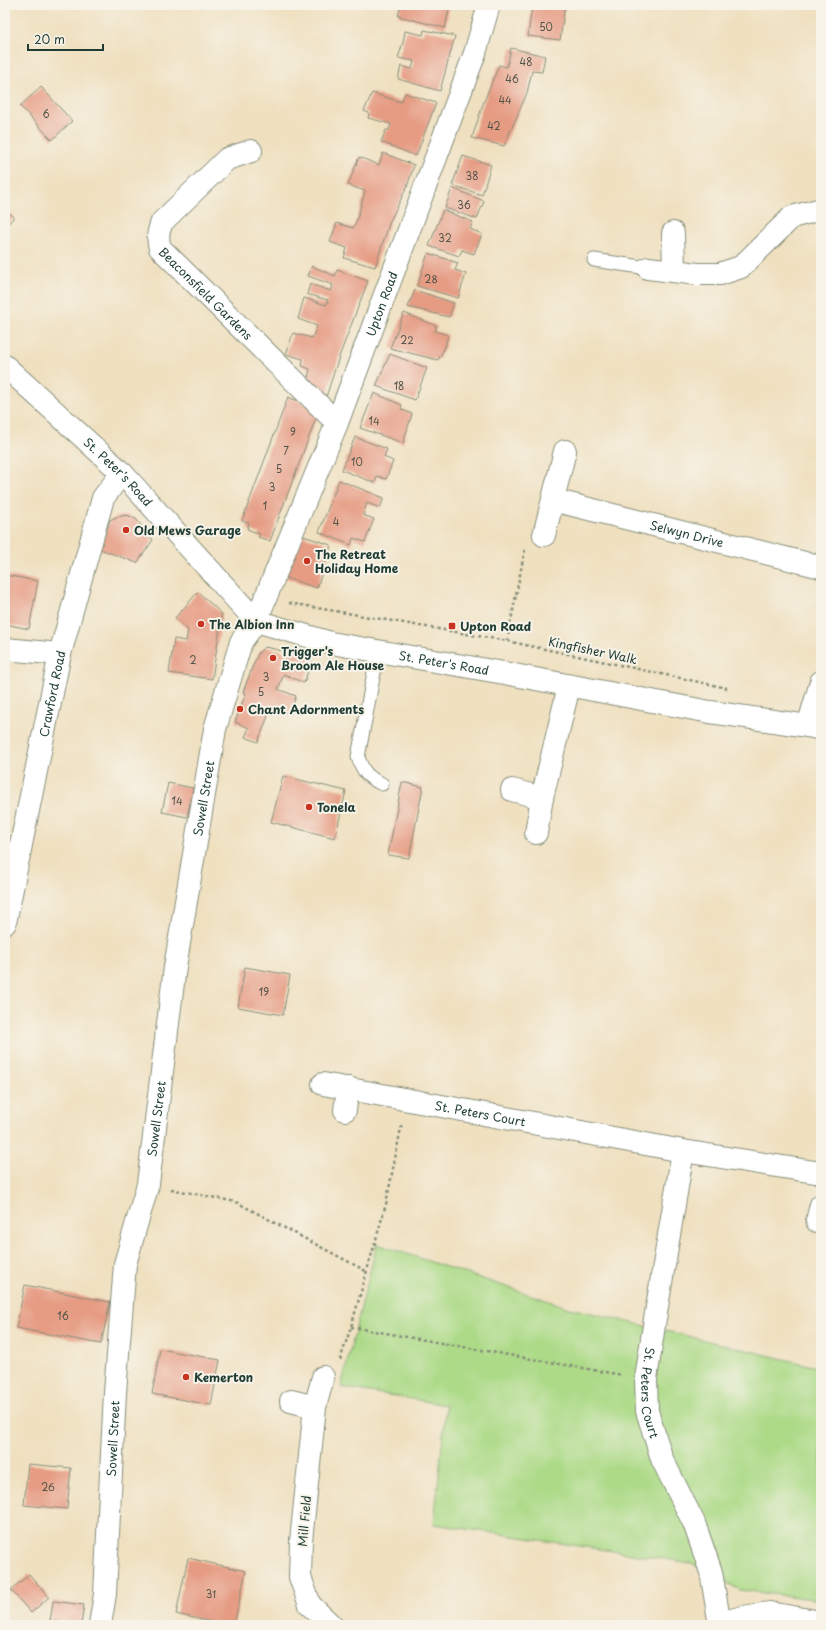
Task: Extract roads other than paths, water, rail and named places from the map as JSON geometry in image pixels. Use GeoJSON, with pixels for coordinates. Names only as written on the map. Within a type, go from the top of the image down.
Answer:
{"type":"FeatureCollection","features":[{"type":"Feature","properties":{"kind":"street","name":"Upton Road"},"geometry":{"type":"LineString","coordinates":[[256,621],[337,423],[472,60],[489,5]]}},
{"type":"Feature","properties":{"kind":"street","name":"Beaconsfield Gardens"},"geometry":{"type":"LineString","coordinates":[[251,151],[227,159],[162,222],[158,238],[160,248],[337,423]]}},
{"type":"Feature","properties":{"kind":"street"},"geometry":{"type":"LineString","coordinates":[[648,268],[698,274],[720,274],[741,267],[792,217],[821,209]]}},
{"type":"Feature","properties":{"kind":"street"},"geometry":{"type":"LineString","coordinates":[[673,233],[674,271]]}},
{"type":"Feature","properties":{"kind":"street","name":"St. Peter's Road"},"geometry":{"type":"LineString","coordinates":[[5,366],[122,473],[256,621],[331,643],[504,673],[710,712],[815,728]]}},
{"type":"Feature","properties":{"kind":"street"},"geometry":{"type":"LineString","coordinates":[[544,535],[565,451]]}},
{"type":"Feature","properties":{"kind":"street","name":"Crawford Road"},"geometry":{"type":"LineString","coordinates":[[6,911],[60,654],[103,498],[122,473]]}},
{"type":"Feature","properties":{"kind":"street","name":"Selwyn Drive"},"geometry":{"type":"LineString","coordinates":[[553,500],[821,567]]}},
{"type":"Feature","properties":{"kind":"street","name":"Sowell Street"},"geometry":{"type":"LineString","coordinates":[[100,1625],[105,1594],[115,1393],[125,1264],[148,1184],[175,967],[215,729],[241,642],[256,621]]}},
{"type":"Feature","properties":{"kind":"street"},"geometry":{"type":"LineString","coordinates":[[5,649],[60,654]]}},
{"type":"Feature","properties":{"kind":"street"},"geometry":{"type":"LineString","coordinates":[[815,728],[821,682]]}},
{"type":"Feature","properties":{"kind":"street"},"geometry":{"type":"LineString","coordinates":[[536,833],[542,798],[568,686]]}},
{"type":"Feature","properties":{"kind":"street"},"geometry":{"type":"LineString","coordinates":[[512,790],[542,798]]}},
{"type":"Feature","properties":{"kind":"street","name":"St. Peters Court"},"geometry":{"type":"LineString","coordinates":[[322,1084],[683,1151],[821,1173]]}},
{"type":"Feature","properties":{"kind":"street"},"geometry":{"type":"LineString","coordinates":[[345,1110],[348,1088]]}},
{"type":"Feature","properties":{"kind":"street","name":"St. Peters Court"},"geometry":{"type":"LineString","coordinates":[[683,1151],[646,1379],[647,1411],[662,1459],[694,1523],[712,1572],[720,1624]]}},
{"type":"Feature","properties":{"kind":"street","name":"Mill Field"},"geometry":{"type":"LineString","coordinates":[[323,1377],[315,1407],[301,1541],[300,1577],[310,1604],[332,1625]]}},
{"type":"Feature","properties":{"kind":"street"},"geometry":{"type":"LineString","coordinates":[[291,1401],[315,1407]]}},
{"type":"Feature","properties":{"kind":"street"},"geometry":{"type":"LineString","coordinates":[[720,1624],[743,1617],[770,1613],[821,1622]]}},
{"type":"Feature","properties":{"kind":"lane"},"geometry":{"type":"LineString","coordinates":[[594,260],[648,268]]}},
{"type":"Feature","properties":{"kind":"lane"},"geometry":{"type":"LineString","coordinates":[[378,651],[358,757],[363,771],[374,780],[382,784]]}},
{"type":"Feature","properties":{"kind":"place","name":"Old Mews Garage"},"geometry":{"type":"Point","coordinates":[126,530]}},
{"type":"Feature","properties":{"kind":"place","name":"The Retreat Holiday Home"},"geometry":{"type":"Point","coordinates":[307,561]}},
{"type":"Feature","properties":{"kind":"place","name":"The Albion Inn"},"geometry":{"type":"Point","coordinates":[201,624]}},
{"type":"Feature","properties":{"kind":"place","name":"Upton Road"},"geometry":{"type":"Point","coordinates":[452,626]}},
{"type":"Feature","properties":{"kind":"place","name":"Trigger's Broom Ale House"},"geometry":{"type":"Point","coordinates":[273,658]}},
{"type":"Feature","properties":{"kind":"place","name":"Chant Adornments"},"geometry":{"type":"Point","coordinates":[240,709]}},
{"type":"Feature","properties":{"kind":"place","name":"Tonela"},"geometry":{"type":"Point","coordinates":[309,807]}},
{"type":"Feature","properties":{"kind":"place","name":"Kemerton"},"geometry":{"type":"Point","coordinates":[186,1377]}}]}
